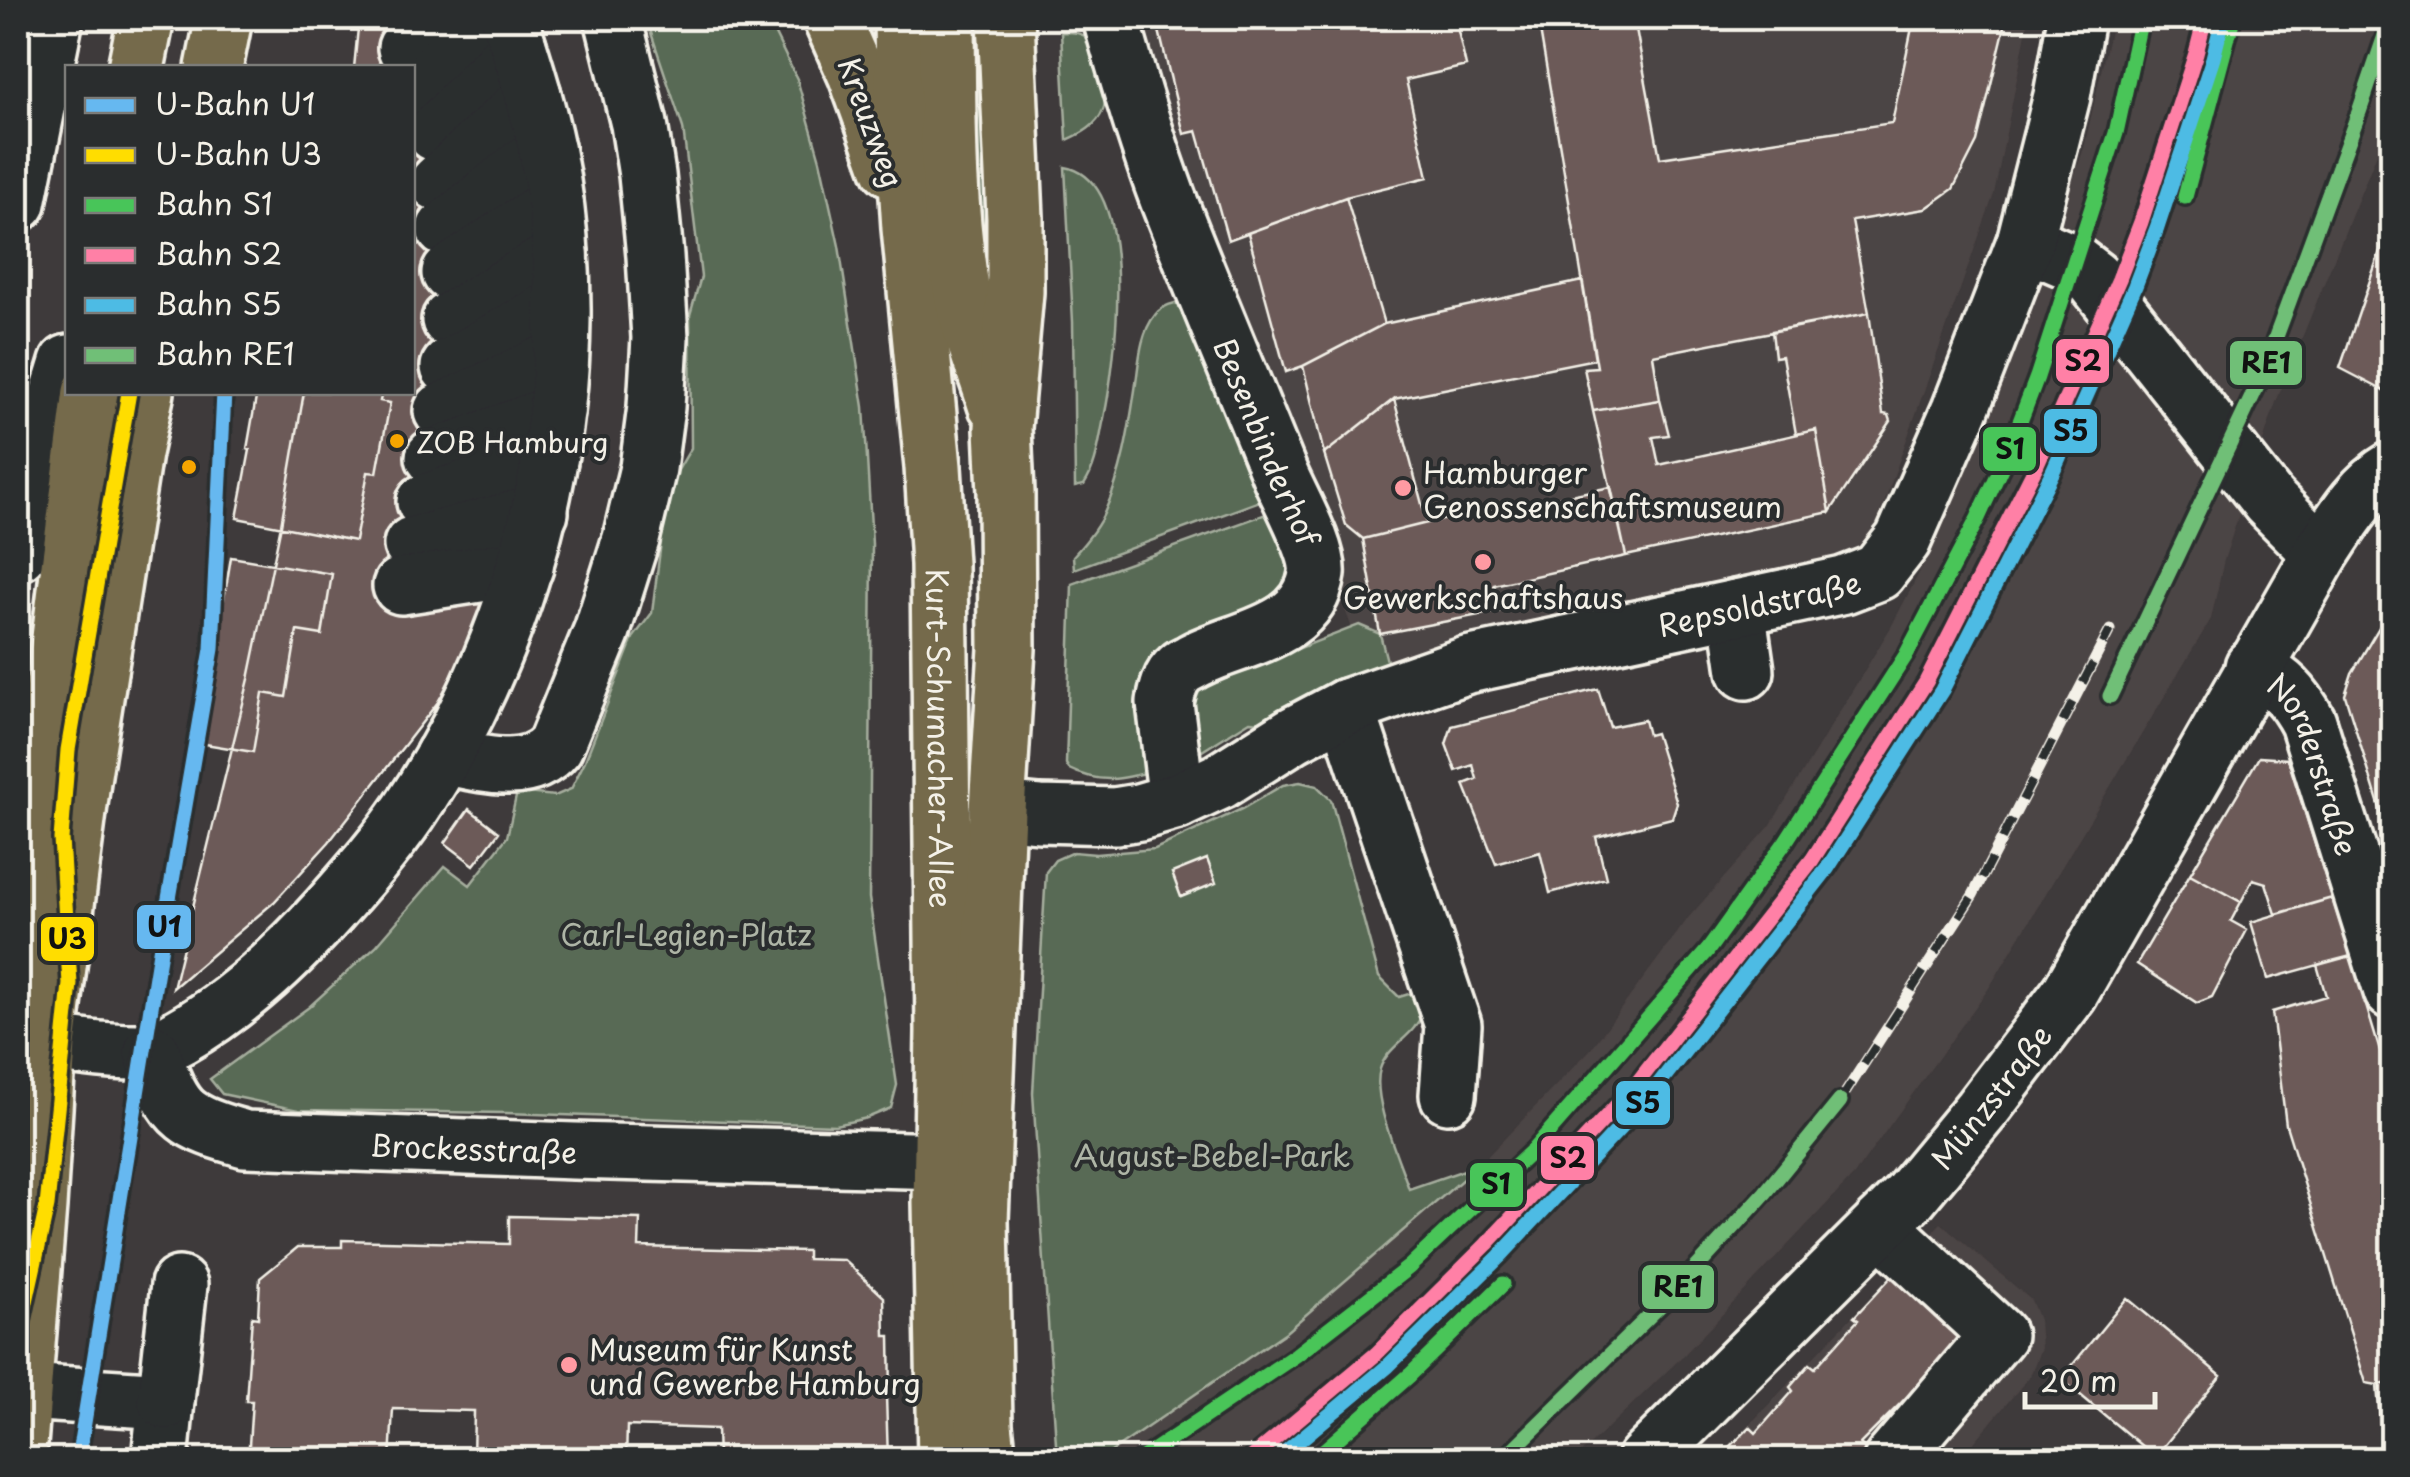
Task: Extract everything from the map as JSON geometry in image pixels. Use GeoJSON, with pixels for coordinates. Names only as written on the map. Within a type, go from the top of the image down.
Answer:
{"type":"FeatureCollection","features":[{"type":"Feature","properties":{"kind":"main road"},"geometry":{"type":"LineString","coordinates":[[137,65],[146,18]]}},
{"type":"Feature","properties":{"kind":"main road"},"geometry":{"type":"LineString","coordinates":[[215,65],[224,18]]}},
{"type":"Feature","properties":{"kind":"main road","name":"Kreuzweg"},"geometry":{"type":"LineString","coordinates":[[831,18],[870,111],[910,228]]}},
{"type":"Feature","properties":{"kind":"main road","name":"Kurt-Schumacher-Allee"},"geometry":{"type":"LineString","coordinates":[[902,18],[910,228],[937,515],[944,1031],[962,1162],[981,1238],[988,1460]]}},
{"type":"Feature","properties":{"kind":"main road","name":"Kurt-Schumacher-Allee"},"geometry":{"type":"LineString","coordinates":[[947,18],[949,144],[963,296],[1003,428]]}},
{"type":"Feature","properties":{"kind":"main road","name":"Kurt-Schumacher-Allee"},"geometry":{"type":"LineString","coordinates":[[946,1460],[962,1162],[997,810],[1007,648],[1003,428],[1015,292],[1015,218],[1006,18]]}},
{"type":"Feature","properties":{"kind":"main road"},"geometry":{"type":"LineString","coordinates":[[18,958],[91,395]]}},
{"type":"Feature","properties":{"kind":"main road"},"geometry":{"type":"LineString","coordinates":[[18,1457],[24,1392],[33,1040],[82,781],[145,395]]}},
{"type":"Feature","properties":{"kind":"street"},"geometry":{"type":"LineString","coordinates":[[18,203],[55,18]]}},
{"type":"Feature","properties":{"kind":"street"},"geometry":{"type":"LineString","coordinates":[[443,756],[515,766],[532,763],[555,746],[602,630],[644,486],[656,407],[660,338],[656,256],[639,124],[613,18]]}},
{"type":"Feature","properties":{"kind":"street","name":"Besenbinderhof"},"geometry":{"type":"LineString","coordinates":[[1111,18],[1168,198],[1289,498],[1313,548],[1318,571],[1312,595],[1299,612],[1276,628],[1206,654],[1180,669],[1168,687],[1165,703],[1177,801]]}},
{"type":"Feature","properties":{"kind":"street"},"geometry":{"type":"LineString","coordinates":[[2076,18],[2062,96],[2024,242],[2072,262],[2093,278],[2269,501],[2320,553]]}},
{"type":"Feature","properties":{"kind":"street"},"geometry":{"type":"LineString","coordinates":[[511,44],[431,297],[525,567]]}},
{"type":"Feature","properties":{"kind":"street"},"geometry":{"type":"LineString","coordinates":[[33,1040],[93,1050],[152,1052],[210,1019],[308,933],[372,862],[409,812],[474,699],[525,567],[548,462],[560,356],[558,253],[546,148],[511,44]]}},
{"type":"Feature","properties":{"kind":"street"},"geometry":{"type":"LineString","coordinates":[[431,297],[511,44]]}},
{"type":"Feature","properties":{"kind":"street"},"geometry":{"type":"LineString","coordinates":[[431,297],[546,148]]}},
{"type":"Feature","properties":{"kind":"street","name":"Repsoldstraße"},"geometry":{"type":"LineString","coordinates":[[997,810],[1115,816],[1177,801],[1220,781],[1346,707],[1467,665],[1844,585],[1878,572],[1903,540],[1960,410],[2024,242]]}},
{"type":"Feature","properties":{"kind":"street"},"geometry":{"type":"LineString","coordinates":[[431,297],[558,253]]}},
{"type":"Feature","properties":{"kind":"street"},"geometry":{"type":"LineString","coordinates":[[431,297],[560,356]]}},
{"type":"Feature","properties":{"kind":"street"},"geometry":{"type":"LineString","coordinates":[[431,297],[548,462]]}},
{"type":"Feature","properties":{"kind":"street"},"geometry":{"type":"LineString","coordinates":[[431,297],[548,462]]}},
{"type":"Feature","properties":{"kind":"street"},"geometry":{"type":"LineString","coordinates":[[18,553],[32,482],[65,374]]}},
{"type":"Feature","properties":{"kind":"street","name":"Münzstraße"},"geometry":{"type":"LineString","coordinates":[[1645,1460],[1909,1196],[2070,993],[2320,553],[2350,511],[2386,474]]}},
{"type":"Feature","properties":{"kind":"street"},"geometry":{"type":"LineString","coordinates":[[1737,608],[1746,671]]}},
{"type":"Feature","properties":{"kind":"street","name":"Norderstraße"},"geometry":{"type":"LineString","coordinates":[[2254,667],[2290,692],[2308,722],[2392,991]]}},
{"type":"Feature","properties":{"kind":"street"},"geometry":{"type":"LineString","coordinates":[[1346,707],[1453,1025],[1448,1095]]}},
{"type":"Feature","properties":{"kind":"street","name":"Brockesstraße"},"geometry":{"type":"LineString","coordinates":[[152,1052],[172,1098],[186,1115],[245,1139],[962,1162]]}},
{"type":"Feature","properties":{"kind":"street"},"geometry":{"type":"LineString","coordinates":[[1880,1226],[1998,1335],[1892,1460]]}},
{"type":"Feature","properties":{"kind":"street"},"geometry":{"type":"LineString","coordinates":[[160,1460],[179,1285]]}},
{"type":"Feature","properties":{"kind":"street"},"geometry":{"type":"LineString","coordinates":[[24,1392],[166,1401]]}},
{"type":"Feature","properties":{"kind":"shaded area"},"geometry":{"type":"Polygon","coordinates":[[[1130,18],[2029,18],[1994,194],[1871,540],[1835,556],[1366,673],[1130,18]]]}},
{"type":"Feature","properties":{"kind":"shaded area"},"geometry":{"type":"Polygon","coordinates":[[[2113,18],[2392,18],[2392,116],[2276,402],[2224,560],[2211,619],[1989,988],[1854,1175],[1684,1355],[1575,1459],[1101,1460],[1286,1332],[1479,1165],[1591,1049],[1689,917],[1770,826],[1891,627],[1942,529],[2006,367],[2084,148],[2113,18]]]}},
{"type":"Feature","properties":{"kind":"shaded area"},"geometry":{"type":"Polygon","coordinates":[[[1941,1223],[2031,1300],[2039,1320],[2041,1348],[2030,1376],[1960,1459],[1716,1460],[1941,1223]]]}},
{"type":"Feature","properties":{"kind":"green space","name":"Carl-Legien-Platz"},"geometry":{"type":"Polygon","coordinates":[[[646,18],[767,18],[797,79],[820,160],[839,246],[864,407],[872,544],[869,898],[897,1085],[891,1108],[835,1125],[298,1110],[222,1094],[210,1079],[309,1007],[376,946],[445,866],[470,885],[507,837],[517,792],[555,796],[571,789],[633,638],[652,613],[668,487],[691,448],[690,315],[701,277],[683,128],[646,18]]]}},
{"type":"Feature","properties":{"kind":"green space"},"geometry":{"type":"Polygon","coordinates":[[[972,18],[987,18],[987,227],[978,223],[972,18]]]}},
{"type":"Feature","properties":{"kind":"green space"},"geometry":{"type":"Polygon","coordinates":[[[1061,32],[1081,34],[1091,41],[1101,64],[1105,95],[1097,121],[1067,140],[1061,32]]]}},
{"type":"Feature","properties":{"kind":"green space"},"geometry":{"type":"Polygon","coordinates":[[[1065,167],[1089,179],[1105,204],[1114,238],[1117,278],[1113,358],[1099,444],[1088,478],[1084,485],[1075,487],[1073,322],[1065,167]]]}},
{"type":"Feature","properties":{"kind":"green space"},"geometry":{"type":"Polygon","coordinates":[[[1175,303],[1181,305],[1268,498],[1074,569],[1073,556],[1099,523],[1116,482],[1146,332],[1159,310],[1175,303]]]}},
{"type":"Feature","properties":{"kind":"green space"},"geometry":{"type":"Polygon","coordinates":[[[1277,510],[1300,583],[1166,655],[1157,770],[1112,779],[1069,769],[1066,764],[1072,584],[1277,510]]]}},
{"type":"Feature","properties":{"kind":"green space"},"geometry":{"type":"Polygon","coordinates":[[[1359,625],[1380,634],[1388,665],[1264,722],[1250,721],[1194,756],[1190,708],[1205,685],[1359,625]]]}},
{"type":"Feature","properties":{"kind":"green space","name":"August-Bebel-Park"},"geometry":{"type":"Polygon","coordinates":[[[1300,782],[1317,786],[1331,800],[1379,977],[1399,997],[1422,990],[1423,1011],[1418,1022],[1384,1061],[1378,1081],[1387,1129],[1409,1189],[1479,1165],[1286,1332],[1101,1459],[1057,1459],[1033,1093],[1046,872],[1055,860],[1073,852],[1155,849],[1242,809],[1283,785],[1300,782]]]}},
{"type":"Feature","properties":{"kind":"building"},"geometry":{"type":"Polygon","coordinates":[[[359,18],[465,18],[540,298],[477,636],[438,702],[329,842],[274,902],[173,988],[249,679],[303,395],[415,395],[415,65],[354,65],[359,18]]]}},
{"type":"Feature","properties":{"kind":"building"},"geometry":{"type":"Polygon","coordinates":[[[1156,18],[1455,18],[1466,66],[1406,80],[1428,177],[1346,197],[1228,240],[1197,131],[1184,134],[1156,18]]]}},
{"type":"Feature","properties":{"kind":"building"},"geometry":{"type":"Polygon","coordinates":[[[1538,18],[1634,18],[1660,158],[1892,123],[1914,18],[2007,18],[1977,142],[1953,189],[1925,209],[1852,221],[1869,313],[1653,355],[1660,400],[1593,411],[1584,368],[1597,367],[1538,18]]]}},
{"type":"Feature","properties":{"kind":"building"},"geometry":{"type":"Polygon","coordinates":[[[1346,197],[1384,324],[1286,372],[1248,233],[1346,197]]]}},
{"type":"Feature","properties":{"kind":"building"},"geometry":{"type":"Polygon","coordinates":[[[2392,216],[2392,395],[2340,368],[2392,216]]]}},
{"type":"Feature","properties":{"kind":"building"},"geometry":{"type":"Polygon","coordinates":[[[1582,281],[1595,359],[1394,399],[1324,454],[1303,366],[1384,324],[1582,281]]]}},
{"type":"Feature","properties":{"kind":"building"},"geometry":{"type":"Polygon","coordinates":[[[1869,313],[1883,414],[1889,415],[1891,421],[1830,512],[1816,430],[1796,434],[1782,356],[1775,357],[1772,331],[1869,313]]]}},
{"type":"Feature","properties":{"kind":"building"},"geometry":{"type":"Polygon","coordinates":[[[256,395],[381,395],[380,401],[390,403],[377,473],[368,472],[355,541],[237,518],[250,450],[247,449],[256,395]]]}},
{"type":"Feature","properties":{"kind":"building"},"geometry":{"type":"Polygon","coordinates":[[[1394,399],[1427,523],[1363,539],[1346,525],[1324,454],[1394,399]]]}},
{"type":"Feature","properties":{"kind":"building"},"geometry":{"type":"Polygon","coordinates":[[[1660,400],[1669,435],[1653,437],[1659,465],[1816,430],[1830,512],[1626,556],[1593,411],[1660,400]]]}},
{"type":"Feature","properties":{"kind":"building","name":"Gewerkschaftshaus"},"geometry":{"type":"Polygon","coordinates":[[[1611,487],[1626,556],[1494,585],[1500,611],[1380,634],[1363,539],[1611,487]]]}},
{"type":"Feature","properties":{"kind":"building"},"geometry":{"type":"Polygon","coordinates":[[[231,557],[332,574],[322,635],[297,631],[286,697],[263,693],[253,752],[199,743],[209,683],[204,682],[212,628],[219,630],[231,557]]]}},
{"type":"Feature","properties":{"kind":"building"},"geometry":{"type":"Polygon","coordinates":[[[2388,612],[2392,615],[2392,847],[2345,695],[2352,673],[2388,612]]]}},
{"type":"Feature","properties":{"kind":"building"},"geometry":{"type":"Polygon","coordinates":[[[1598,689],[1610,727],[1644,720],[1648,735],[1655,733],[1677,803],[1672,818],[1596,837],[1606,878],[1550,893],[1540,852],[1496,864],[1464,784],[1477,779],[1473,765],[1456,771],[1446,744],[1452,726],[1598,689]]]}},
{"type":"Feature","properties":{"kind":"building"},"geometry":{"type":"Polygon","coordinates":[[[2259,757],[2288,759],[2332,898],[2276,914],[2266,883],[2253,879],[2241,902],[2190,874],[2259,757]]]}},
{"type":"Feature","properties":{"kind":"building"},"geometry":{"type":"Polygon","coordinates":[[[469,809],[499,832],[474,865],[445,843],[469,809]]]}},
{"type":"Feature","properties":{"kind":"building"},"geometry":{"type":"Polygon","coordinates":[[[1207,859],[1216,883],[1181,897],[1172,873],[1207,859]]]}},
{"type":"Feature","properties":{"kind":"building"},"geometry":{"type":"Polygon","coordinates":[[[2190,874],[2241,902],[2231,921],[2247,930],[2212,997],[2197,1003],[2137,964],[2190,874]]]}},
{"type":"Feature","properties":{"kind":"building"},"geometry":{"type":"Polygon","coordinates":[[[2332,898],[2351,956],[2268,979],[2251,922],[2332,898]]]}},
{"type":"Feature","properties":{"kind":"building"},"geometry":{"type":"Polygon","coordinates":[[[2351,956],[2392,1091],[2392,1383],[2377,1385],[2366,1383],[2286,1125],[2272,1012],[2326,996],[2317,965],[2351,956]]]}},
{"type":"Feature","properties":{"kind":"building","name":"Museum für Kunst und Gewerbe Hamburg"},"geometry":{"type":"Polygon","coordinates":[[[509,1216],[640,1219],[639,1247],[807,1251],[807,1259],[844,1260],[884,1297],[885,1336],[890,1336],[891,1395],[886,1395],[888,1460],[718,1460],[717,1429],[627,1426],[626,1460],[473,1460],[474,1411],[393,1409],[390,1460],[248,1460],[252,1401],[246,1401],[252,1317],[258,1318],[260,1278],[298,1247],[342,1247],[342,1240],[509,1244],[509,1216]]]}},
{"type":"Feature","properties":{"kind":"building"},"geometry":{"type":"Polygon","coordinates":[[[1894,1274],[1965,1339],[1860,1444],[1873,1456],[1870,1460],[1717,1460],[1750,1427],[1756,1433],[1793,1391],[1790,1387],[1810,1364],[1815,1368],[1894,1274]]]}},
{"type":"Feature","properties":{"kind":"building"},"geometry":{"type":"Polygon","coordinates":[[[2127,1298],[2221,1376],[2155,1457],[2061,1379],[2127,1298]]]}},
{"type":"Feature","properties":{"kind":"building"},"geometry":{"type":"Polygon","coordinates":[[[2392,1383],[2392,1460],[2383,1460],[2377,1385],[2392,1383]]]}},
{"type":"Feature","properties":{"kind":"railway"},"geometry":{"type":"LineString","coordinates":[[1840,1101],[1973,895],[2110,630]]}},
{"type":"Feature","properties":{"kind":"metro line","name":"U3"},"geometry":{"type":"LineString","coordinates":[[18,1338],[47,1206],[70,984],[61,839],[68,750],[128,395]]}},
{"type":"Feature","properties":{"kind":"metro line","name":"U1"},"geometry":{"type":"LineString","coordinates":[[78,1460],[212,649],[224,395]]}},
{"type":"Feature","properties":{"kind":"rail line","name":"S1"},"geometry":{"type":"LineString","coordinates":[[1140,1460],[1296,1355],[1409,1267],[1534,1149],[1708,950],[1786,841],[1906,655],[2008,453],[2037,377],[2116,133],[2141,18]]}},
{"type":"Feature","properties":{"kind":"rail line","name":"S2"},"geometry":{"type":"LineString","coordinates":[[1249,1460],[1376,1354],[1487,1244],[1634,1087],[1812,860],[1926,682],[2037,464],[2141,222],[2205,18]]}},
{"type":"Feature","properties":{"kind":"rail line","name":"S1"},"geometry":{"type":"LineString","coordinates":[[2185,197],[2233,18]]}},
{"type":"Feature","properties":{"kind":"rail line","name":"RE1"},"geometry":{"type":"LineString","coordinates":[[2110,696],[2260,380],[2391,18]]}},
{"type":"Feature","properties":{"kind":"rail line","name":"S5"},"geometry":{"type":"LineString","coordinates":[[1276,1460],[1388,1366],[1500,1256],[1647,1099],[1827,869],[1942,690],[2053,471],[2157,228],[2222,22]]}},
{"type":"Feature","properties":{"kind":"rail line","name":"RE1"},"geometry":{"type":"LineString","coordinates":[[1502,1460],[1677,1289],[1765,1193],[1840,1101]]}},
{"type":"Feature","properties":{"kind":"rail line","name":"S1"},"geometry":{"type":"LineString","coordinates":[[1313,1460],[1410,1375],[1503,1284]]}},
{"type":"Feature","properties":{"kind":"place","name":"ZOB Hamburg"},"geometry":{"type":"Point","coordinates":[397,441]}},
{"type":"Feature","properties":{"kind":"place","name":"Hamburger Genossenschaftsmuseum"},"geometry":{"type":"Point","coordinates":[1403,488]}},
{"type":"Feature","properties":{"kind":"place","name":"Gewerkschaftshaus"},"geometry":{"type":"Point","coordinates":[1483,562]}},
{"type":"Feature","properties":{"kind":"place","name":"Museum für Kunst und Gewerbe Hamburg"},"geometry":{"type":"Point","coordinates":[569,1365]}}]}
